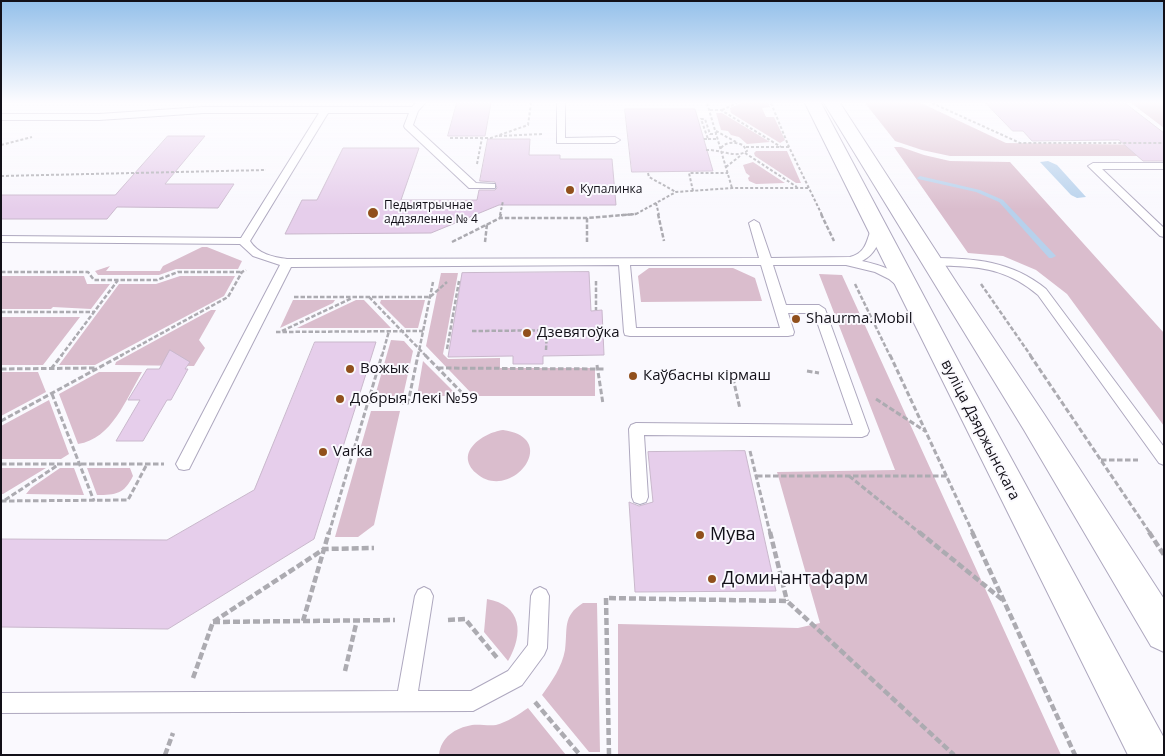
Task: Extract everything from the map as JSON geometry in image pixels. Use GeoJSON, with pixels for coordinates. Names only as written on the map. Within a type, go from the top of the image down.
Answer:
{"type":"FeatureCollection","features":[{"type":"Feature","properties":{"kind":"main road","name":"вуліца Дзяржынскага"},"geometry":{"type":"LineString","coordinates":[[831,138],[1150,755]]}},
{"type":"Feature","properties":{"kind":"main road"},"geometry":{"type":"LineString","coordinates":[[854,138],[1034,422],[1164,633]]}},
{"type":"Feature","properties":{"kind":"lane"},"geometry":{"type":"LineString","coordinates":[[244,241],[306,138]]}},
{"type":"Feature","properties":{"kind":"lane"},"geometry":{"type":"LineString","coordinates":[[421,138],[473,186],[491,186]]}},
{"type":"Feature","properties":{"kind":"lane"},"geometry":{"type":"LineString","coordinates":[[560,138],[560,141],[615,140]]}},
{"type":"Feature","properties":{"kind":"lane"},"geometry":{"type":"LineString","coordinates":[[1164,166],[1093,166],[1164,234]]}},
{"type":"Feature","properties":{"kind":"lane"},"geometry":{"type":"LineString","coordinates":[[624,261],[630,332],[788,332],[754,223]]}},
{"type":"Feature","properties":{"kind":"lane"},"geometry":{"type":"LineString","coordinates":[[244,241],[256,253],[272,260],[287,263],[844,261],[860,259],[869,253],[874,244],[877,227]]}},
{"type":"Feature","properties":{"kind":"lane"},"geometry":{"type":"LineString","coordinates":[[1,239],[244,241]]}},
{"type":"Feature","properties":{"kind":"lane"},"geometry":{"type":"LineString","coordinates":[[844,261],[879,270],[895,277],[909,291]]}},
{"type":"Feature","properties":{"kind":"lane"},"geometry":{"type":"LineString","coordinates":[[931,262],[966,263],[1000,268],[1024,278],[1042,292],[1164,459]]}},
{"type":"Feature","properties":{"kind":"lane"},"geometry":{"type":"LineString","coordinates":[[184,464],[287,263]]}},
{"type":"Feature","properties":{"kind":"lane"},"geometry":{"type":"LineString","coordinates":[[640,497],[636,430],[862,431],[819,309],[780,309]]}},
{"type":"Feature","properties":{"kind":"lane"},"geometry":{"type":"LineString","coordinates":[[406,701],[424,596]]}},
{"type":"Feature","properties":{"kind":"lane"},"geometry":{"type":"LineString","coordinates":[[1,703],[473,701],[515,678],[537,648],[540,596]]}},
{"type":"Feature","properties":{"kind":"path"},"geometry":{"type":"LineString","coordinates":[[477,165],[482,138]]}},
{"type":"Feature","properties":{"kind":"path"},"geometry":{"type":"LineString","coordinates":[[728,138],[745,147],[789,147]]}},
{"type":"Feature","properties":{"kind":"path"},"geometry":{"type":"LineString","coordinates":[[767,138],[781,147]]}},
{"type":"Feature","properties":{"kind":"path"},"geometry":{"type":"LineString","coordinates":[[785,138],[836,243]]}},
{"type":"Feature","properties":{"kind":"path"},"geometry":{"type":"LineString","coordinates":[[1010,138],[1020,143],[1164,143]]}},
{"type":"Feature","properties":{"kind":"path"},"geometry":{"type":"LineString","coordinates":[[704,139],[718,139],[732,188]]}},
{"type":"Feature","properties":{"kind":"path"},"geometry":{"type":"LineString","coordinates":[[721,149],[727,143],[739,144]]}},
{"type":"Feature","properties":{"kind":"path"},"geometry":{"type":"LineString","coordinates":[[726,167],[744,154],[745,147]]}},
{"type":"Feature","properties":{"kind":"path"},"geometry":{"type":"LineString","coordinates":[[706,150],[721,149],[730,155],[744,154],[797,187]]}},
{"type":"Feature","properties":{"kind":"path"},"geometry":{"type":"LineString","coordinates":[[1,176],[286,170]]}},
{"type":"Feature","properties":{"kind":"path"},"geometry":{"type":"LineString","coordinates":[[648,173],[649,177],[676,192]]}},
{"type":"Feature","properties":{"kind":"path"},"geometry":{"type":"LineString","coordinates":[[693,191],[689,173],[728,173]]}},
{"type":"Feature","properties":{"kind":"path"},"geometry":{"type":"LineString","coordinates":[[448,244],[500,218],[587,218],[636,214],[676,192],[732,188],[810,188]]}},
{"type":"Feature","properties":{"kind":"path"},"geometry":{"type":"LineString","coordinates":[[966,263],[1164,555]]}},
{"type":"Feature","properties":{"kind":"path"},"geometry":{"type":"LineString","coordinates":[[1,272],[88,272],[94,280],[157,280],[178,272],[242,272],[249,268]]}},
{"type":"Feature","properties":{"kind":"path"},"geometry":{"type":"LineString","coordinates":[[1,421],[228,297],[242,272]]}},
{"type":"Feature","properties":{"kind":"path"},"geometry":{"type":"LineString","coordinates":[[596,274],[596,310]]}},
{"type":"Feature","properties":{"kind":"path"},"geometry":{"type":"LineString","coordinates":[[852,277],[1075,755]]}},
{"type":"Feature","properties":{"kind":"path"},"geometry":{"type":"LineString","coordinates":[[367,402],[408,403],[434,279]]}},
{"type":"Feature","properties":{"kind":"path"},"geometry":{"type":"LineString","coordinates":[[447,349],[459,279]]}},
{"type":"Feature","properties":{"kind":"path"},"geometry":{"type":"LineString","coordinates":[[51,369],[118,280]]}},
{"type":"Feature","properties":{"kind":"path"},"geometry":{"type":"LineString","coordinates":[[288,297],[430,297]]}},
{"type":"Feature","properties":{"kind":"path"},"geometry":{"type":"LineString","coordinates":[[280,332],[354,297]]}},
{"type":"Feature","properties":{"kind":"path"},"geometry":{"type":"LineString","coordinates":[[368,297],[472,403]]}},
{"type":"Feature","properties":{"kind":"path"},"geometry":{"type":"LineString","coordinates":[[1,312],[94,312]]}},
{"type":"Feature","properties":{"kind":"path"},"geometry":{"type":"LineString","coordinates":[[546,350],[547,330]]}},
{"type":"Feature","properties":{"kind":"path"},"geometry":{"type":"LineString","coordinates":[[472,331],[585,330]]}},
{"type":"Feature","properties":{"kind":"path"},"geometry":{"type":"LineString","coordinates":[[303,621],[389,331]]}},
{"type":"Feature","properties":{"kind":"path"},"geometry":{"type":"LineString","coordinates":[[273,332],[423,331]]}},
{"type":"Feature","properties":{"kind":"path"},"geometry":{"type":"LineString","coordinates":[[438,368],[597,367],[604,369]]}},
{"type":"Feature","properties":{"kind":"path"},"geometry":{"type":"LineString","coordinates":[[597,367],[602,404]]}},
{"type":"Feature","properties":{"kind":"path"},"geometry":{"type":"LineString","coordinates":[[1,369],[98,368]]}},
{"type":"Feature","properties":{"kind":"path"},"geometry":{"type":"LineString","coordinates":[[52,394],[94,501]]}},
{"type":"Feature","properties":{"kind":"path"},"geometry":{"type":"LineString","coordinates":[[1101,460],[1146,460]]}},
{"type":"Feature","properties":{"kind":"path"},"geometry":{"type":"LineString","coordinates":[[1,464],[184,464]]}},
{"type":"Feature","properties":{"kind":"path"},"geometry":{"type":"LineString","coordinates":[[3,501],[59,464]]}},
{"type":"Feature","properties":{"kind":"path"},"geometry":{"type":"LineString","coordinates":[[3,501],[128,500],[148,464]]}},
{"type":"Feature","properties":{"kind":"path"},"geometry":{"type":"LineString","coordinates":[[757,476],[946,476]]}},
{"type":"Feature","properties":{"kind":"path"},"geometry":{"type":"LineString","coordinates":[[849,476],[1005,602]]}},
{"type":"Feature","properties":{"kind":"path"},"geometry":{"type":"LineString","coordinates":[[758,482],[787,601],[954,755]]}},
{"type":"Feature","properties":{"kind":"path"},"geometry":{"type":"LineString","coordinates":[[192,681],[213,622],[324,549],[374,548]]}},
{"type":"Feature","properties":{"kind":"path"},"geometry":{"type":"LineString","coordinates":[[609,755],[606,598],[787,601]]}},
{"type":"Feature","properties":{"kind":"path"},"geometry":{"type":"LineString","coordinates":[[448,620],[465,619],[503,665]]}},
{"type":"Feature","properties":{"kind":"path"},"geometry":{"type":"LineString","coordinates":[[345,671],[357,620]]}},
{"type":"Feature","properties":{"kind":"path"},"geometry":{"type":"LineString","coordinates":[[213,622],[397,620]]}},
{"type":"Feature","properties":{"kind":"path"},"geometry":{"type":"LineString","coordinates":[[535,702],[580,755]]}},
{"type":"Feature","properties":{"kind":"path"},"geometry":{"type":"LineString","coordinates":[[165,755],[173,733]]}},
{"type":"Feature","properties":{"kind":"shaded area"},"geometry":{"type":"Polygon","coordinates":[[[740,138],[764,138],[770,142],[747,144],[740,138]]]}},
{"type":"Feature","properties":{"kind":"shaded area"},"geometry":{"type":"Polygon","coordinates":[[[772,138],[784,138],[785,140],[780,143],[772,138]]]}},
{"type":"Feature","properties":{"kind":"shaded area"},"geometry":{"type":"Polygon","coordinates":[[[893,138],[996,138],[1006,143],[1164,145],[1164,156],[950,156],[922,150],[895,141],[893,138]]]}},
{"type":"Feature","properties":{"kind":"shaded area"},"geometry":{"type":"Polygon","coordinates":[[[894,147],[901,147],[950,161],[1010,162],[1164,333],[1164,426],[1067,294],[1036,270],[1003,256],[968,253],[894,147]]]}},
{"type":"Feature","properties":{"kind":"shaded area"},"geometry":{"type":"Polygon","coordinates":[[[756,151],[787,151],[801,183],[796,183],[755,156],[754,153],[756,151]]]}},
{"type":"Feature","properties":{"kind":"shaded area"},"geometry":{"type":"Polygon","coordinates":[[[753,162],[785,183],[756,184],[749,181],[748,178],[750,176],[746,173],[743,165],[753,162]]]}},
{"type":"Feature","properties":{"kind":"shaded area"},"geometry":{"type":"Polygon","coordinates":[[[202,247],[207,247],[242,261],[238,269],[176,269],[159,275],[98,275],[95,271],[110,266],[106,271],[160,271],[163,266],[202,247]]]}},
{"type":"Feature","properties":{"kind":"shaded area"},"geometry":{"type":"Polygon","coordinates":[[[649,268],[733,268],[755,278],[762,301],[641,302],[638,276],[649,268]]]}},
{"type":"Feature","properties":{"kind":"shaded area"},"geometry":{"type":"Polygon","coordinates":[[[441,273],[458,273],[443,354],[448,359],[500,358],[500,368],[595,368],[595,396],[474,396],[426,346],[441,273]]]}},
{"type":"Feature","properties":{"kind":"shaded area"},"geometry":{"type":"Polygon","coordinates":[[[819,274],[842,275],[1061,755],[618,755],[618,624],[798,628],[820,623],[777,472],[895,470],[819,274]]]}},
{"type":"Feature","properties":{"kind":"shaded area"},"geometry":{"type":"Polygon","coordinates":[[[1,276],[84,276],[87,284],[110,284],[91,309],[53,307],[51,309],[1,309],[1,276]]]}},
{"type":"Feature","properties":{"kind":"shaded area"},"geometry":{"type":"Polygon","coordinates":[[[180,276],[235,276],[224,296],[95,365],[59,365],[119,284],[156,284],[180,276]]]}},
{"type":"Feature","properties":{"kind":"shaded area"},"geometry":{"type":"Polygon","coordinates":[[[293,300],[335,300],[333,303],[280,328],[293,300]]]}},
{"type":"Feature","properties":{"kind":"shaded area"},"geometry":{"type":"Polygon","coordinates":[[[356,300],[364,300],[391,328],[297,328],[356,300]]]}},
{"type":"Feature","properties":{"kind":"shaded area"},"geometry":{"type":"Polygon","coordinates":[[[381,300],[425,300],[418,328],[405,328],[380,303],[381,300]]]}},
{"type":"Feature","properties":{"kind":"shaded area"},"geometry":{"type":"Polygon","coordinates":[[[211,310],[216,310],[199,340],[205,348],[194,366],[115,365],[116,362],[211,310]]]}},
{"type":"Feature","properties":{"kind":"shaded area"},"geometry":{"type":"Polygon","coordinates":[[[1,317],[80,317],[43,365],[1,365],[1,317]]]}},
{"type":"Feature","properties":{"kind":"shaded area"},"geometry":{"type":"Polygon","coordinates":[[[391,340],[404,341],[413,351],[403,396],[375,396],[391,340]]]}},
{"type":"Feature","properties":{"kind":"shaded area"},"geometry":{"type":"Polygon","coordinates":[[[423,361],[458,396],[417,396],[423,361]]]}},
{"type":"Feature","properties":{"kind":"shaded area"},"geometry":{"type":"Polygon","coordinates":[[[1,372],[38,372],[46,392],[1,416],[1,372]]]}},
{"type":"Feature","properties":{"kind":"shaded area"},"geometry":{"type":"Polygon","coordinates":[[[99,372],[142,372],[124,405],[109,426],[90,441],[78,444],[59,394],[99,372]]]}},
{"type":"Feature","properties":{"kind":"shaded area"},"geometry":{"type":"Polygon","coordinates":[[[49,400],[69,454],[61,459],[1,459],[1,426],[49,400]]]}},
{"type":"Feature","properties":{"kind":"shaded area"},"geometry":{"type":"Polygon","coordinates":[[[371,411],[400,411],[374,525],[358,537],[335,537],[371,411]]]}},
{"type":"Feature","properties":{"kind":"shaded area"},"geometry":{"type":"Polygon","coordinates":[[[503,430],[520,435],[529,444],[530,455],[525,466],[515,475],[503,480],[489,480],[476,473],[470,466],[469,451],[473,445],[487,435],[503,430]]]}},
{"type":"Feature","properties":{"kind":"shaded area"},"geometry":{"type":"Polygon","coordinates":[[[1,468],[46,468],[1,494],[1,468]]]}},
{"type":"Feature","properties":{"kind":"shaded area"},"geometry":{"type":"Polygon","coordinates":[[[60,468],[74,468],[84,495],[26,494],[31,488],[60,468]]]}},
{"type":"Feature","properties":{"kind":"shaded area"},"geometry":{"type":"Polygon","coordinates":[[[87,468],[130,468],[133,476],[123,490],[109,495],[97,495],[87,468]]]}},
{"type":"Feature","properties":{"kind":"shaded area"},"geometry":{"type":"Polygon","coordinates":[[[487,599],[499,602],[507,607],[517,622],[516,641],[508,661],[484,632],[487,599]]]}},
{"type":"Feature","properties":{"kind":"shaded area"},"geometry":{"type":"Polygon","coordinates":[[[583,603],[597,603],[600,752],[589,752],[542,695],[562,662],[569,618],[576,608],[583,603]]]}},
{"type":"Feature","properties":{"kind":"shaded area"},"geometry":{"type":"Polygon","coordinates":[[[528,708],[566,755],[439,755],[446,738],[460,728],[472,725],[496,725],[528,708]]]}},
{"type":"Feature","properties":{"kind":"water"},"geometry":{"type":"Polygon","coordinates":[[[1048,161],[1057,165],[1086,197],[1077,198],[1071,195],[1040,162],[1048,161]]]}},
{"type":"Feature","properties":{"kind":"building"},"geometry":{"type":"Polygon","coordinates":[[[166,138],[203,138],[165,184],[234,184],[218,208],[117,207],[107,219],[1,219],[1,195],[115,195],[166,138]]]}},
{"type":"Feature","properties":{"kind":"building"},"geometry":{"type":"Polygon","coordinates":[[[628,138],[704,138],[713,171],[632,172],[628,138]]]}},
{"type":"Feature","properties":{"kind":"building"},"geometry":{"type":"Polygon","coordinates":[[[1030,138],[1164,138],[1164,161],[1143,161],[1119,140],[1032,141],[1030,138]]]}},
{"type":"Feature","properties":{"kind":"building"},"geometry":{"type":"Polygon","coordinates":[[[488,139],[530,139],[529,155],[560,155],[560,159],[612,159],[616,205],[499,205],[431,233],[285,234],[302,200],[317,200],[343,148],[419,148],[401,200],[477,200],[479,190],[495,190],[497,188],[495,182],[480,181],[488,139]]]}},
{"type":"Feature","properties":{"kind":"building","name":"Дзевятоўка"},"geometry":{"type":"Polygon","coordinates":[[[589,272],[591,311],[602,310],[604,355],[543,356],[543,364],[513,364],[513,356],[448,357],[462,273],[589,272]]]}},
{"type":"Feature","properties":{"kind":"building"},"geometry":{"type":"Polygon","coordinates":[[[315,342],[376,342],[314,539],[168,629],[1,627],[1,539],[167,540],[254,490],[315,342]]]}},
{"type":"Feature","properties":{"kind":"building"},"geometry":{"type":"Polygon","coordinates":[[[170,350],[190,362],[171,400],[167,400],[143,441],[116,441],[140,400],[128,400],[147,369],[159,369],[170,350]]]}},
{"type":"Feature","properties":{"kind":"building"},"geometry":{"type":"Polygon","coordinates":[[[745,451],[776,591],[635,592],[629,502],[639,506],[653,502],[648,452],[745,451]]]}},
{"type":"Feature","properties":{"kind":"waterway"},"geometry":{"type":"LineString","coordinates":[[920,178],[978,191],[1001,201],[1052,256]]}},
{"type":"Feature","properties":{"kind":"place","name":"Купалинка"},"geometry":{"type":"Point","coordinates":[570,190]}},
{"type":"Feature","properties":{"kind":"place","name":"Педыятрычнае аддзяленне № 4"},"geometry":{"type":"Point","coordinates":[373,213]}},
{"type":"Feature","properties":{"kind":"place","name":"Shaurma.Mobil"},"geometry":{"type":"Point","coordinates":[796,319]}},
{"type":"Feature","properties":{"kind":"place","name":"Дзевятоўка"},"geometry":{"type":"Point","coordinates":[527,333]}},
{"type":"Feature","properties":{"kind":"place","name":"Вожык"},"geometry":{"type":"Point","coordinates":[350,369]}},
{"type":"Feature","properties":{"kind":"place","name":"Каўбасны кірмаш"},"geometry":{"type":"Point","coordinates":[633,376]}},
{"type":"Feature","properties":{"kind":"place","name":"Добрыя Лекі №59"},"geometry":{"type":"Point","coordinates":[340,399]}},
{"type":"Feature","properties":{"kind":"place","name":"Varka"},"geometry":{"type":"Point","coordinates":[323,452]}},
{"type":"Feature","properties":{"kind":"place","name":"Мува"},"geometry":{"type":"Point","coordinates":[700,535]}},
{"type":"Feature","properties":{"kind":"place","name":"Доминантафарм"},"geometry":{"type":"Point","coordinates":[712,579]}}]}
